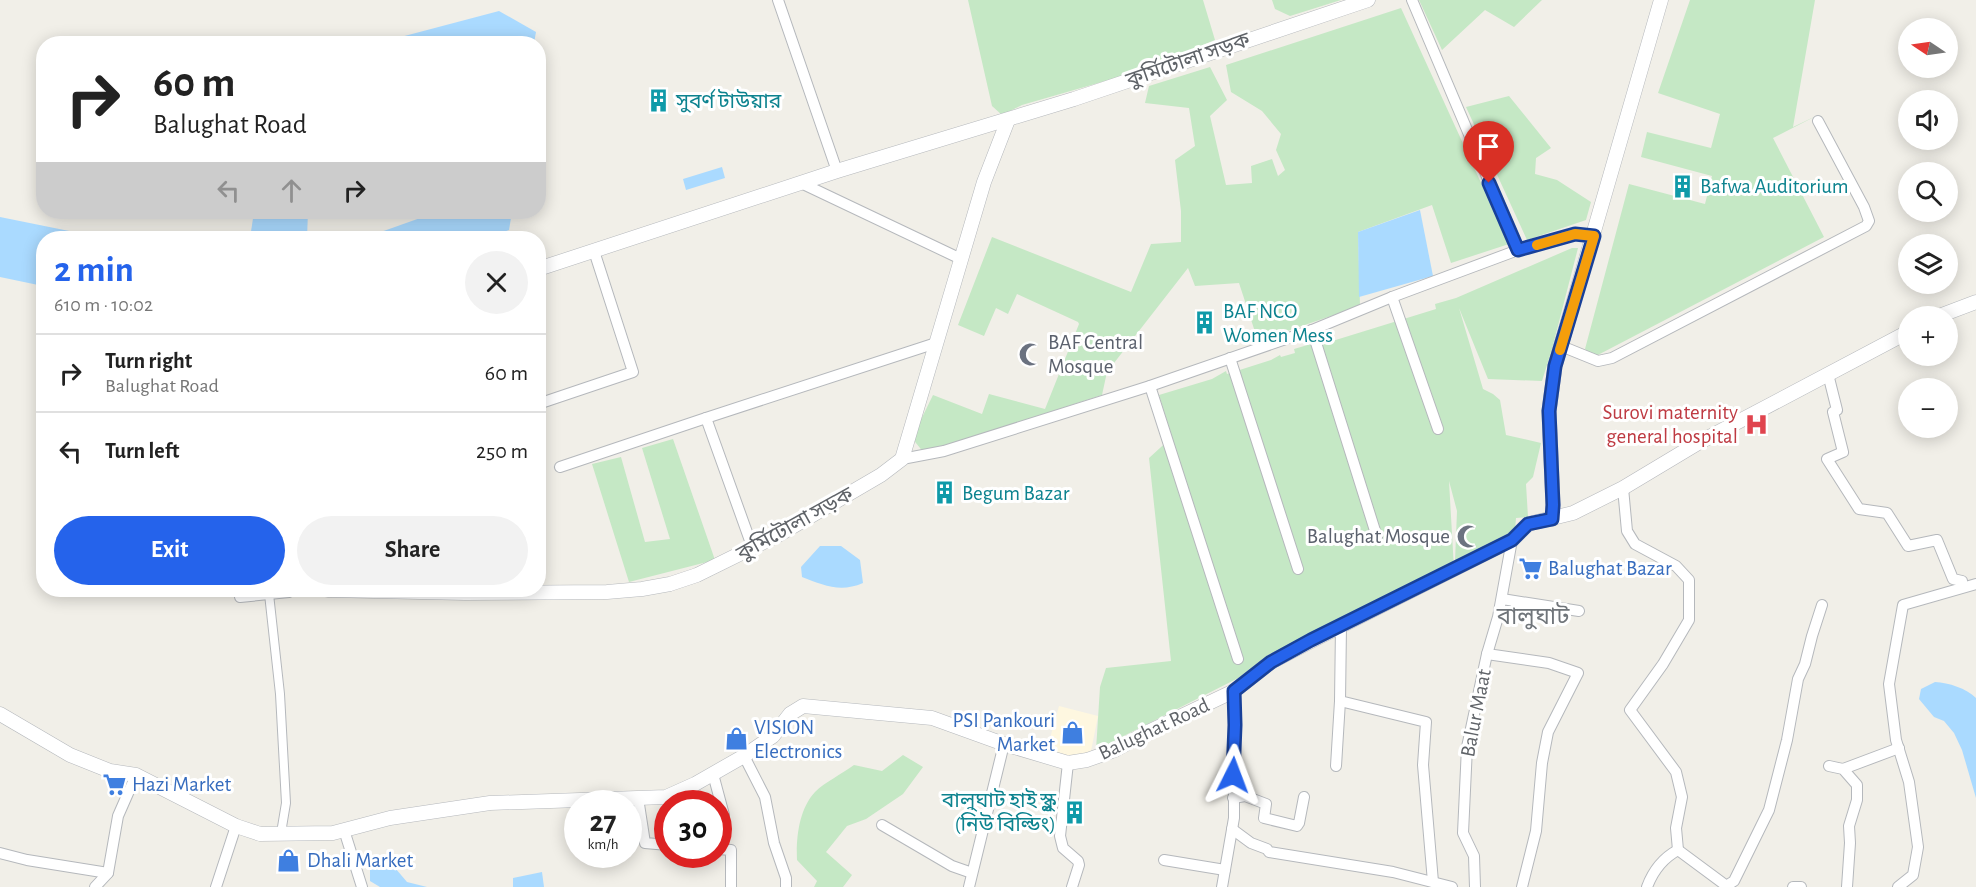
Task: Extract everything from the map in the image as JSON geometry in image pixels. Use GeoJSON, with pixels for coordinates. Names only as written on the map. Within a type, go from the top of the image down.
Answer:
{"type":"FeatureCollection","features":[{"type":"Feature","properties":{"kind":"street"},"geometry":{"type":"LineString","coordinates":[[778,0],[837,171]]}},
{"type":"Feature","properties":{"kind":"street","name":"কুর্মিটোলা সড়ক"},"geometry":{"type":"LineString","coordinates":[[546,266],[837,171],[1008,120],[1368,0]]}},
{"type":"Feature","properties":{"kind":"street"},"geometry":{"type":"LineString","coordinates":[[1412,0],[1518,250]]}},
{"type":"Feature","properties":{"kind":"street"},"geometry":{"type":"LineString","coordinates":[[1552,519],[1549,411],[1555,366],[1661,0]]}},
{"type":"Feature","properties":{"kind":"street"},"geometry":{"type":"LineString","coordinates":[[1008,120],[984,182],[902,459],[944,451],[1150,386],[1312,330],[1392,297],[1518,250],[1575,234],[1594,236]]}},
{"type":"Feature","properties":{"kind":"street"},"geometry":{"type":"LineString","coordinates":[[1561,346],[1598,361],[1612,358],[1866,226],[1869,221],[1864,207],[1818,121]]}},
{"type":"Feature","properties":{"kind":"street"},"geometry":{"type":"LineString","coordinates":[[801,183],[961,259]]}},
{"type":"Feature","properties":{"kind":"street"},"geometry":{"type":"LineString","coordinates":[[546,401],[633,372],[594,251]]}},
{"type":"Feature","properties":{"kind":"street"},"geometry":{"type":"LineString","coordinates":[[1392,297],[1438,429]]}},
{"type":"Feature","properties":{"kind":"street"},"geometry":{"type":"LineString","coordinates":[[1958,309],[1976,302]]}},
{"type":"Feature","properties":{"kind":"street"},"geometry":{"type":"LineString","coordinates":[[1312,330],[1377,537]]}},
{"type":"Feature","properties":{"kind":"street","name":"Balughat Road"},"geometry":{"type":"LineString","coordinates":[[642,798],[666,797],[713,774],[773,736],[790,714],[803,706],[932,718],[1004,744],[1068,763],[1087,760],[1115,750],[1234,691],[1271,662],[1512,540],[1528,524],[1573,513],[1623,488],[1698,443],[1898,337]]}},
{"type":"Feature","properties":{"kind":"street"},"geometry":{"type":"LineString","coordinates":[[560,467],[936,344]]}},
{"type":"Feature","properties":{"kind":"street"},"geometry":{"type":"LineString","coordinates":[[1230,358],[1298,569]]}},
{"type":"Feature","properties":{"kind":"street"},"geometry":{"type":"LineString","coordinates":[[1828,374],[1837,410],[1833,412],[1843,452],[1827,459],[1859,509],[1887,513],[1908,546],[1937,540],[1953,579],[1962,581],[1963,587]]}},
{"type":"Feature","properties":{"kind":"street"},"geometry":{"type":"LineString","coordinates":[[1150,386],[1238,659]]}},
{"type":"Feature","properties":{"kind":"street"},"geometry":{"type":"LineString","coordinates":[[706,418],[753,549]]}},
{"type":"Feature","properties":{"kind":"street","name":"কুর্মিটোলা সড়ক"},"geometry":{"type":"LineString","coordinates":[[546,593],[642,589],[670,584],[697,575],[753,549],[833,505],[902,459]]}},
{"type":"Feature","properties":{"kind":"street"},"geometry":{"type":"LineString","coordinates":[[1623,488],[1628,531],[1635,544],[1676,566],[1689,580],[1689,620],[1663,664],[1630,710],[1676,772],[1682,797],[1676,828],[1678,850],[1727,886],[1734,880],[1769,810],[1787,740],[1798,679],[1805,664],[1822,605]]}},
{"type":"Feature","properties":{"kind":"street","name":"Balur Maat"},"geometry":{"type":"LineString","coordinates":[[1475,887],[1474,856],[1463,833],[1467,747],[1487,654],[1502,599],[1512,540]]}},
{"type":"Feature","properties":{"kind":"street"},"geometry":{"type":"LineString","coordinates":[[1898,887],[1913,876],[1918,847],[1909,782],[1899,748],[1889,684],[1903,605],[1976,584]]}},
{"type":"Feature","properties":{"kind":"street"},"geometry":{"type":"LineString","coordinates":[[269,597],[280,694],[286,803],[281,834]]}},
{"type":"Feature","properties":{"kind":"street"},"geometry":{"type":"LineString","coordinates":[[1502,599],[1580,611]]}},
{"type":"Feature","properties":{"kind":"street"},"geometry":{"type":"LineString","coordinates":[[1336,766],[1341,626]]}},
{"type":"Feature","properties":{"kind":"street"},"geometry":{"type":"LineString","coordinates":[[1487,654],[1549,663],[1578,673],[1548,732],[1542,763],[1536,831],[1522,887]]}},
{"type":"Feature","properties":{"kind":"street"},"geometry":{"type":"LineString","coordinates":[[1222,887],[1232,829],[1234,691]]}},
{"type":"Feature","properties":{"kind":"street"},"geometry":{"type":"LineString","coordinates":[[1340,702],[1426,721],[1424,765],[1433,882]]}},
{"type":"Feature","properties":{"kind":"street","name":"Balughat Road"},"geometry":{"type":"LineString","coordinates":[[0,714],[70,755],[110,771],[136,775],[236,826],[260,834],[333,833],[390,818],[452,808],[489,803],[564,800]]}},
{"type":"Feature","properties":{"kind":"street"},"geometry":{"type":"LineString","coordinates":[[969,887],[1004,744]]}},
{"type":"Feature","properties":{"kind":"street"},"geometry":{"type":"LineString","coordinates":[[1829,766],[1843,769],[1899,748]]}},
{"type":"Feature","properties":{"kind":"street"},"geometry":{"type":"LineString","coordinates":[[744,756],[765,797],[774,843],[786,883],[796,887]]}},
{"type":"Feature","properties":{"kind":"street"},"geometry":{"type":"LineString","coordinates":[[1068,763],[1060,836],[1063,848],[1078,861],[1079,865],[1072,887]]}},
{"type":"Feature","properties":{"kind":"street"},"geometry":{"type":"LineString","coordinates":[[1843,769],[1857,785],[1857,800],[1849,826],[1851,843],[1846,875],[1847,887]]}},
{"type":"Feature","properties":{"kind":"street"},"geometry":{"type":"LineString","coordinates":[[713,774],[717,790]]}},
{"type":"Feature","properties":{"kind":"street"},"geometry":{"type":"LineString","coordinates":[[95,887],[108,873],[117,816],[136,775]]}},
{"type":"Feature","properties":{"kind":"street"},"geometry":{"type":"LineString","coordinates":[[1233,798],[1245,796],[1266,804],[1264,818],[1297,826],[1304,797]]}},
{"type":"Feature","properties":{"kind":"street"},"geometry":{"type":"LineString","coordinates":[[642,824],[645,843],[654,844]]}},
{"type":"Feature","properties":{"kind":"street"},"geometry":{"type":"LineString","coordinates":[[882,825],[952,866],[972,873]]}},
{"type":"Feature","properties":{"kind":"street"},"geometry":{"type":"LineString","coordinates":[[216,887],[236,826]]}},
{"type":"Feature","properties":{"kind":"street"},"geometry":{"type":"LineString","coordinates":[[1232,829],[1251,843],[1269,852],[1393,872],[1452,887]]}},
{"type":"Feature","properties":{"kind":"street"},"geometry":{"type":"LineString","coordinates":[[344,830],[363,887]]}},
{"type":"Feature","properties":{"kind":"street"},"geometry":{"type":"LineString","coordinates":[[1647,887],[1652,874],[1669,854],[1678,850]]}},
{"type":"Feature","properties":{"kind":"street"},"geometry":{"type":"LineString","coordinates":[[0,853],[27,860],[108,873]]}},
{"type":"Feature","properties":{"kind":"street"},"geometry":{"type":"LineString","coordinates":[[1164,860],[1225,870]]}},
{"type":"Feature","properties":{"kind":"street"},"geometry":{"type":"LineString","coordinates":[[731,868],[731,887]]}},
{"type":"Feature","properties":{"kind":"street"},"geometry":{"type":"LineString","coordinates":[[1793,887],[1801,887]]}},
{"type":"Feature","properties":{"kind":"shaded area","name":"PSI Pankouri Market"},"geometry":{"type":"Polygon","coordinates":[[[1059,706],[1098,716],[1090,756],[1057,757],[1047,749],[1059,706]]]}},
{"type":"Feature","properties":{"kind":"green space"},"geometry":{"type":"Polygon","coordinates":[[[968,0],[1203,0],[1215,40],[1140,71],[1022,105],[1002,115],[992,106],[968,0]]]}},
{"type":"Feature","properties":{"kind":"green space"},"geometry":{"type":"Polygon","coordinates":[[[1272,0],[1341,0],[1290,16],[1275,9],[1272,0]]]}},
{"type":"Feature","properties":{"kind":"green space"},"geometry":{"type":"Polygon","coordinates":[[[1419,0],[1542,0],[1514,27],[1485,10],[1442,50],[1419,0]]]}},
{"type":"Feature","properties":{"kind":"green space"},"geometry":{"type":"Polygon","coordinates":[[[1690,0],[1815,0],[1793,127],[1818,115],[1773,138],[1824,237],[1594,357],[1585,349],[1629,184],[1705,204],[1712,176],[1641,157],[1647,132],[1711,148],[1720,114],[1658,93],[1690,0]]]}},
{"type":"Feature","properties":{"kind":"green space"},"geometry":{"type":"Polygon","coordinates":[[[1401,8],[1509,244],[1451,263],[1432,205],[1358,232],[1360,306],[1258,341],[1239,283],[1195,286],[1188,268],[1107,372],[1102,395],[924,453],[912,438],[933,395],[982,414],[989,394],[1045,409],[1079,324],[1017,294],[1008,314],[996,308],[984,336],[958,325],[992,237],[1131,292],[1151,244],[1181,242],[1181,211],[1175,160],[1195,146],[1189,108],[1145,103],[1149,86],[1210,67],[1227,100],[1210,116],[1226,185],[1252,183],[1251,166],[1272,159],[1278,176],[1285,170],[1276,150],[1281,134],[1262,111],[1231,92],[1226,65],[1401,8]]]}},
{"type":"Feature","properties":{"kind":"green space"},"geometry":{"type":"Polygon","coordinates":[[[1509,96],[1551,148],[1536,158],[1535,174],[1557,180],[1591,202],[1586,220],[1527,240],[1466,107],[1509,96]]]}},
{"type":"Feature","properties":{"kind":"green space"},"geometry":{"type":"Polygon","coordinates":[[[1572,248],[1578,248],[1542,381],[1488,379],[1459,308],[1483,389],[1500,400],[1506,435],[1541,443],[1533,477],[1526,484],[1528,517],[1516,518],[1515,530],[1455,561],[1457,511],[1449,481],[1454,569],[1096,750],[1100,687],[1106,668],[1171,661],[1149,458],[1172,437],[1159,395],[1212,379],[1226,371],[1227,374],[1280,355],[1281,357],[1295,353],[1294,349],[1311,344],[1313,347],[1436,309],[1435,304],[1456,298],[1572,248]]]}},
{"type":"Feature","properties":{"kind":"green space"},"geometry":{"type":"Polygon","coordinates":[[[673,439],[715,560],[629,582],[592,464],[621,457],[645,542],[670,539],[642,448],[673,439]]]}},
{"type":"Feature","properties":{"kind":"green space"},"geometry":{"type":"Polygon","coordinates":[[[903,755],[923,767],[903,794],[866,819],[847,826],[826,852],[852,875],[843,887],[814,887],[817,881],[797,860],[800,824],[810,799],[824,785],[854,765],[882,771],[903,755]]]}},
{"type":"Feature","properties":{"kind":"water"},"geometry":{"type":"Polygon","coordinates":[[[499,11],[536,32],[535,36],[404,36],[499,11]]]}},
{"type":"Feature","properties":{"kind":"water"},"geometry":{"type":"Polygon","coordinates":[[[722,167],[725,178],[686,190],[683,179],[722,167]]]}},
{"type":"Feature","properties":{"kind":"water"},"geometry":{"type":"Polygon","coordinates":[[[1420,210],[1433,276],[1359,297],[1358,232],[1420,210]]]}},
{"type":"Feature","properties":{"kind":"water"},"geometry":{"type":"Polygon","coordinates":[[[0,217],[69,231],[36,231],[36,285],[0,277],[0,217]]]}},
{"type":"Feature","properties":{"kind":"water"},"geometry":{"type":"Polygon","coordinates":[[[253,219],[308,219],[307,231],[251,231],[253,219]]]}},
{"type":"Feature","properties":{"kind":"water"},"geometry":{"type":"Polygon","coordinates":[[[417,219],[511,219],[509,230],[506,231],[384,231],[417,219]]]}},
{"type":"Feature","properties":{"kind":"water"},"geometry":{"type":"Polygon","coordinates":[[[820,546],[841,546],[860,560],[863,583],[839,588],[802,577],[801,567],[820,546]]]}},
{"type":"Feature","properties":{"kind":"water"},"geometry":{"type":"Polygon","coordinates":[[[1935,682],[1957,687],[1976,698],[1976,798],[1962,750],[1954,733],[1944,721],[1934,717],[1919,699],[1921,689],[1935,682]]]}},
{"type":"Feature","properties":{"kind":"water"},"geometry":{"type":"Polygon","coordinates":[[[370,856],[390,862],[407,882],[427,887],[380,887],[370,881],[370,856]]]}},
{"type":"Feature","properties":{"kind":"water"},"geometry":{"type":"Polygon","coordinates":[[[542,872],[544,887],[513,887],[513,878],[542,872]]]}},
{"type":"Feature","properties":{"kind":"slow traffic"},"geometry":{"type":"LineString","coordinates":[[1537,245],[1575,234],[1594,236],[1560,350]]}},
{"type":"Feature","properties":{"kind":"place","name":"সুবর্ণ টাউয়ার"},"geometry":{"type":"Point","coordinates":[658,101]}},
{"type":"Feature","properties":{"kind":"place","name":"Bafwa Auditorium"},"geometry":{"type":"Point","coordinates":[1682,186]}},
{"type":"Feature","properties":{"kind":"place","name":"BAF NCO Women Mess"},"geometry":{"type":"Point","coordinates":[1205,323]}},
{"type":"Feature","properties":{"kind":"place","name":"BAF Central Mosque"},"geometry":{"type":"Point","coordinates":[1030,354]}},
{"type":"Feature","properties":{"kind":"place","name":"Surovi maternity general hospital"},"geometry":{"type":"Point","coordinates":[1756,424]}},
{"type":"Feature","properties":{"kind":"place","name":"Begum Bazar"},"geometry":{"type":"Point","coordinates":[944,493]}},
{"type":"Feature","properties":{"kind":"place","name":"Balughat Mosque"},"geometry":{"type":"Point","coordinates":[1468,536]}},
{"type":"Feature","properties":{"kind":"place","name":"Balughat Bazar"},"geometry":{"type":"Point","coordinates":[1530,568]}},
{"type":"Feature","properties":{"kind":"place","name":"PSI Pankouri Market"},"geometry":{"type":"Point","coordinates":[1073,732]}},
{"type":"Feature","properties":{"kind":"place","name":"VISION Electronics"},"geometry":{"type":"Point","coordinates":[736,739]}},
{"type":"Feature","properties":{"kind":"place","name":"Hazi Market"},"geometry":{"type":"Point","coordinates":[114,784]}},
{"type":"Feature","properties":{"kind":"place","name":"বালুঘাট হাই স্কুল (নিউ বিল্ডিং)"},"geometry":{"type":"Point","coordinates":[1074,812]}},
{"type":"Feature","properties":{"kind":"place","name":"Dhali Market"},"geometry":{"type":"Point","coordinates":[289,860]}},
{"type":"Feature","properties":{"kind":"district","name":"বালুঘাট"},"geometry":{"type":"Point","coordinates":[1533,617]}},
{"type":"Feature","properties":{"kind":"route"},"geometry":{"type":"LineString","coordinates":[[1233,775],[1234,691],[1271,662],[1311,640],[1512,540],[1528,524],[1552,519],[1549,411],[1555,366],[1594,236],[1575,234],[1518,250],[1489,183]]}}]}
